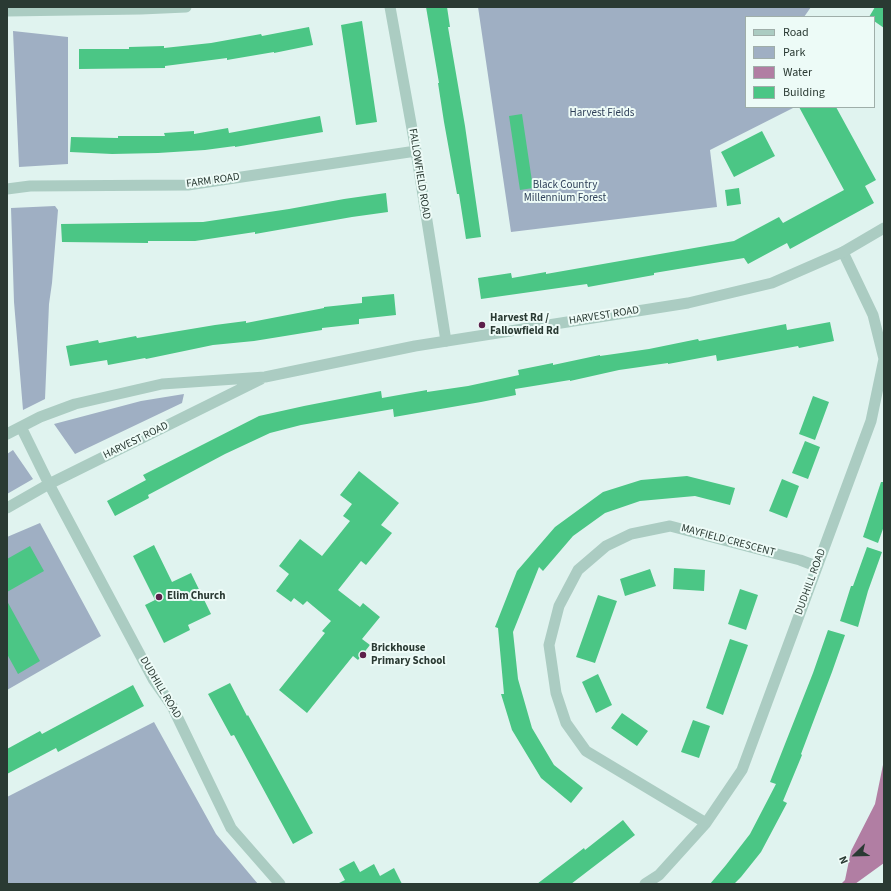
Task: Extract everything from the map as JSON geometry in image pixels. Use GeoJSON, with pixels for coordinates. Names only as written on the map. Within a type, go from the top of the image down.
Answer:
{"type":"FeatureCollection","features":[{"type":"Feature","properties":{"kind":"street"},"geometry":{"type":"LineString","coordinates":[[7,11],[141,10],[186,7]]}},
{"type":"Feature","properties":{"kind":"street","name":"FALLOWFIELD ROAD"},"geometry":{"type":"LineString","coordinates":[[390,7],[416,151],[446,341]]}},
{"type":"Feature","properties":{"kind":"street","name":"FARM ROAD"},"geometry":{"type":"LineString","coordinates":[[7,188],[30,186],[188,185],[416,151]]}},
{"type":"Feature","properties":{"kind":"street","name":"HARVEST ROAD"},"geometry":{"type":"LineString","coordinates":[[7,434],[40,418],[75,404],[162,384],[265,377],[446,341],[688,303],[772,283],[843,252],[884,228]]}},
{"type":"Feature","properties":{"kind":"street","name":"DUDHILL ROAD"},"geometry":{"type":"LineString","coordinates":[[645,884],[659,875],[706,823],[742,770],[816,566],[871,421],[884,359],[873,315],[843,252]]}},
{"type":"Feature","properties":{"kind":"street","name":"HARVEST ROAD"},"geometry":{"type":"LineString","coordinates":[[7,508],[49,484],[265,377]]}},
{"type":"Feature","properties":{"kind":"street","name":"DUDHILL ROAD"},"geometry":{"type":"LineString","coordinates":[[21,427],[49,484],[153,679],[172,706],[231,828],[280,884]]}},
{"type":"Feature","properties":{"kind":"street","name":"MAYFIELD CRESCENT"},"geometry":{"type":"LineString","coordinates":[[706,823],[586,751],[566,723],[556,693],[549,646],[559,606],[578,570],[606,546],[631,534],[670,526],[800,560],[816,566]]}},
{"type":"Feature","properties":{"kind":"green space","name":"Harvest Fields"},"geometry":{"type":"Polygon","coordinates":[[[478,7],[811,7],[805,16],[745,16],[745,108],[793,108],[710,150],[717,207],[511,232],[478,7]]]}},
{"type":"Feature","properties":{"kind":"green space"},"geometry":{"type":"Polygon","coordinates":[[[13,31],[68,37],[68,164],[19,167],[13,31]]]}},
{"type":"Feature","properties":{"kind":"green space"},"geometry":{"type":"Polygon","coordinates":[[[55,206],[58,210],[49,304],[45,399],[23,410],[14,302],[11,208],[55,206]]]}},
{"type":"Feature","properties":{"kind":"green space"},"geometry":{"type":"Polygon","coordinates":[[[184,394],[182,403],[75,454],[54,424],[141,401],[184,394]]]}},
{"type":"Feature","properties":{"kind":"green space"},"geometry":{"type":"Polygon","coordinates":[[[13,450],[33,479],[7,494],[7,454],[13,450]]]}},
{"type":"Feature","properties":{"kind":"green space"},"geometry":{"type":"Polygon","coordinates":[[[40,523],[101,636],[7,690],[7,537],[40,523]]]}},
{"type":"Feature","properties":{"kind":"green space"},"geometry":{"type":"Polygon","coordinates":[[[154,722],[216,834],[258,884],[7,884],[7,797],[154,722]]]}},
{"type":"Feature","properties":{"kind":"water"},"geometry":{"type":"Polygon","coordinates":[[[884,760],[884,863],[855,884],[841,884],[845,880],[851,851],[875,804],[884,760]]]}},
{"type":"Feature","properties":{"kind":"building"},"geometry":{"type":"Polygon","coordinates":[[[426,7],[447,7],[450,27],[448,27],[465,126],[481,237],[466,239],[459,194],[457,194],[444,122],[426,7]]]}},
{"type":"Feature","properties":{"kind":"building"},"geometry":{"type":"Polygon","coordinates":[[[875,7],[884,7],[884,28],[875,22],[875,16],[870,16],[875,7]]]}},
{"type":"Feature","properties":{"kind":"building"},"geometry":{"type":"Polygon","coordinates":[[[362,21],[377,122],[356,125],[341,25],[362,21]]]}},
{"type":"Feature","properties":{"kind":"building"},"geometry":{"type":"Polygon","coordinates":[[[309,27],[313,45],[274,53],[227,60],[227,58],[165,66],[165,68],[79,69],[79,49],[129,49],[129,47],[164,46],[164,48],[211,43],[261,34],[262,36],[309,27]]]}},
{"type":"Feature","properties":{"kind":"building"},"geometry":{"type":"Polygon","coordinates":[[[800,108],[837,108],[876,180],[865,186],[874,203],[790,249],[787,243],[748,264],[744,258],[654,273],[654,275],[588,287],[587,284],[481,299],[478,278],[511,273],[512,278],[546,272],[546,274],[734,241],[779,217],[783,223],[844,190],[800,108]]]}},
{"type":"Feature","properties":{"kind":"building"},"geometry":{"type":"Polygon","coordinates":[[[522,114],[533,188],[520,190],[509,116],[522,114]]]}},
{"type":"Feature","properties":{"kind":"building"},"geometry":{"type":"Polygon","coordinates":[[[320,116],[323,132],[235,147],[158,153],[112,154],[70,152],[71,137],[118,138],[118,136],[165,136],[164,133],[194,131],[194,134],[228,128],[229,133],[320,116]]]}},
{"type":"Feature","properties":{"kind":"building"},"geometry":{"type":"Polygon","coordinates":[[[762,131],[775,156],[734,177],[721,152],[762,131]]]}},
{"type":"Feature","properties":{"kind":"building"},"geometry":{"type":"Polygon","coordinates":[[[739,188],[741,204],[727,206],[725,190],[739,188]]]}},
{"type":"Feature","properties":{"kind":"building"},"geometry":{"type":"Polygon","coordinates":[[[386,193],[388,212],[255,234],[255,232],[195,241],[148,241],[148,243],[62,242],[61,224],[203,222],[386,193]]]}},
{"type":"Feature","properties":{"kind":"building"},"geometry":{"type":"Polygon","coordinates":[[[394,294],[396,315],[359,319],[359,324],[322,328],[322,330],[254,341],[213,345],[146,359],[108,365],[107,360],[70,366],[66,346],[98,340],[99,343],[136,336],[137,338],[246,321],[246,323],[324,307],[362,303],[362,297],[394,294]]]}},
{"type":"Feature","properties":{"kind":"building"},"geometry":{"type":"Polygon","coordinates":[[[830,322],[834,341],[799,348],[798,346],[717,361],[716,355],[668,364],[619,370],[570,381],[515,389],[516,395],[394,417],[393,409],[301,425],[270,433],[225,454],[148,495],[149,498],[115,516],[107,501],[146,480],[143,475],[259,416],[381,391],[382,398],[427,390],[427,392],[468,386],[519,375],[518,370],[553,363],[553,365],[600,355],[649,349],[698,339],[699,341],[786,324],[787,330],[830,322]]]}},
{"type":"Feature","properties":{"kind":"building"},"geometry":{"type":"Polygon","coordinates":[[[813,396],[829,402],[815,440],[799,434],[813,396]]]}},
{"type":"Feature","properties":{"kind":"building"},"geometry":{"type":"Polygon","coordinates":[[[805,441],[820,447],[808,479],[792,473],[805,441]]]}},
{"type":"Feature","properties":{"kind":"building"},"geometry":{"type":"Polygon","coordinates":[[[359,471],[399,503],[381,525],[392,533],[366,565],[361,561],[338,590],[360,607],[363,603],[380,617],[362,639],[370,645],[358,660],[353,656],[307,713],[279,690],[325,633],[322,631],[331,621],[307,601],[303,605],[294,598],[291,602],[276,591],[289,574],[279,566],[300,539],[322,556],[350,521],[343,516],[352,504],[340,495],[359,471]]]}},
{"type":"Feature","properties":{"kind":"building"},"geometry":{"type":"Polygon","coordinates":[[[687,476],[735,488],[730,505],[695,496],[640,501],[605,513],[573,536],[543,571],[539,567],[513,632],[518,679],[532,728],[554,765],[583,788],[571,803],[541,778],[512,730],[501,694],[504,694],[498,628],[495,627],[517,571],[555,527],[603,492],[641,480],[687,476]]]}},
{"type":"Feature","properties":{"kind":"building"},"geometry":{"type":"Polygon","coordinates":[[[782,479],[799,486],[787,518],[769,511],[782,479]]]}},
{"type":"Feature","properties":{"kind":"building"},"geometry":{"type":"Polygon","coordinates":[[[881,482],[884,482],[884,526],[878,543],[863,537],[881,482]]]}},
{"type":"Feature","properties":{"kind":"building"},"geometry":{"type":"Polygon","coordinates":[[[154,545],[172,582],[191,573],[211,614],[188,625],[190,630],[164,643],[145,605],[155,600],[133,556],[154,545]]]}},
{"type":"Feature","properties":{"kind":"building"},"geometry":{"type":"Polygon","coordinates":[[[30,546],[44,571],[7,592],[7,559],[30,546]]]}},
{"type":"Feature","properties":{"kind":"building"},"geometry":{"type":"Polygon","coordinates":[[[867,547],[882,552],[868,591],[858,627],[840,621],[851,586],[853,586],[867,547]]]}},
{"type":"Feature","properties":{"kind":"building"},"geometry":{"type":"Polygon","coordinates":[[[674,568],[705,570],[704,591],[673,589],[674,568]]]}},
{"type":"Feature","properties":{"kind":"building"},"geometry":{"type":"Polygon","coordinates":[[[650,569],[656,586],[625,596],[620,579],[650,569]]]}},
{"type":"Feature","properties":{"kind":"building"},"geometry":{"type":"Polygon","coordinates":[[[740,589],[758,595],[746,630],[728,624],[740,589]]]}},
{"type":"Feature","properties":{"kind":"building"},"geometry":{"type":"Polygon","coordinates":[[[598,595],[617,601],[595,663],[576,657],[598,595]]]}},
{"type":"Feature","properties":{"kind":"building"},"geometry":{"type":"Polygon","coordinates":[[[7,601],[40,661],[18,674],[7,654],[7,601]]]}},
{"type":"Feature","properties":{"kind":"building"},"geometry":{"type":"Polygon","coordinates":[[[828,630],[845,635],[801,754],[802,755],[783,801],[787,803],[761,852],[741,877],[734,884],[710,884],[750,834],[776,784],[770,782],[813,673],[828,630]]]}},
{"type":"Feature","properties":{"kind":"building"},"geometry":{"type":"Polygon","coordinates":[[[730,639],[748,645],[723,715],[706,708],[730,639]]]}},
{"type":"Feature","properties":{"kind":"building"},"geometry":{"type":"Polygon","coordinates":[[[598,674],[612,705],[596,713],[582,682],[598,674]]]}},
{"type":"Feature","properties":{"kind":"building"},"geometry":{"type":"Polygon","coordinates":[[[230,683],[313,833],[293,844],[234,735],[231,736],[208,694],[230,683]]]}},
{"type":"Feature","properties":{"kind":"building"},"geometry":{"type":"Polygon","coordinates":[[[133,685],[144,706],[58,752],[56,748],[7,774],[7,749],[40,731],[42,734],[133,685]]]}},
{"type":"Feature","properties":{"kind":"building"},"geometry":{"type":"Polygon","coordinates":[[[622,713],[648,731],[637,746],[611,728],[622,713]]]}},
{"type":"Feature","properties":{"kind":"building"},"geometry":{"type":"Polygon","coordinates":[[[693,720],[710,726],[699,758],[681,752],[693,720]]]}},
{"type":"Feature","properties":{"kind":"building"},"geometry":{"type":"Polygon","coordinates":[[[623,820],[635,835],[571,884],[537,884],[584,848],[585,850],[623,820]]]}},
{"type":"Feature","properties":{"kind":"building"},"geometry":{"type":"Polygon","coordinates":[[[354,861],[360,872],[374,864],[380,876],[394,868],[402,884],[337,884],[345,880],[339,869],[354,861]]]}},
{"type":"Feature","properties":{"kind":"place","name":"Harvest Rd / Fallowfield Rd"},"geometry":{"type":"Point","coordinates":[482,325]}},
{"type":"Feature","properties":{"kind":"place","name":"Elim Church"},"geometry":{"type":"Point","coordinates":[159,597]}},
{"type":"Feature","properties":{"kind":"place","name":"Brickhouse Primary School"},"geometry":{"type":"Point","coordinates":[363,655]}},
{"type":"Feature","properties":{"kind":"park label","name":"Black Country Millennium Forest"},"geometry":{"type":"Point","coordinates":[565,192]}}]}
